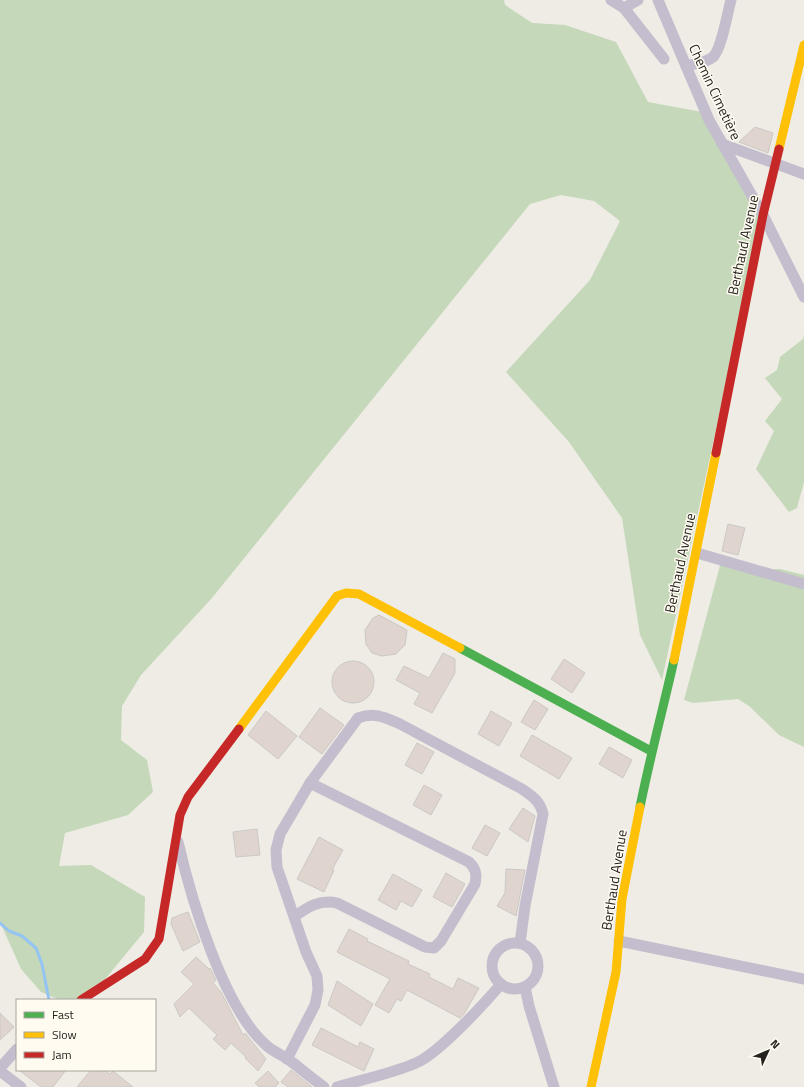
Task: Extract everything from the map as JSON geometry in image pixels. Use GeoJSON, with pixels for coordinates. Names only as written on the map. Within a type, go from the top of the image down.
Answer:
{"type":"FeatureCollection","features":[{"type":"Feature","properties":{"kind":"street"},"geometry":{"type":"LineString","coordinates":[[611,0],[624,8],[664,59]]}},
{"type":"Feature","properties":{"kind":"street"},"geometry":{"type":"LineString","coordinates":[[624,8],[638,0]]}},
{"type":"Feature","properties":{"kind":"street","name":"Chemin Cimetière"},"geometry":{"type":"LineString","coordinates":[[658,0],[709,120],[763,214],[793,276],[801,284],[804,297]]}},
{"type":"Feature","properties":{"kind":"street"},"geometry":{"type":"LineString","coordinates":[[686,66],[701,63],[713,57],[719,44],[731,0]]}},
{"type":"Feature","properties":{"kind":"street","name":"Berthaud Avenue"},"geometry":{"type":"LineString","coordinates":[[591,1087],[616,972],[622,899],[651,751],[664,707],[697,553],[763,214],[804,45]]}},
{"type":"Feature","properties":{"kind":"street"},"geometry":{"type":"LineString","coordinates":[[722,144],[804,174]]}},
{"type":"Feature","properties":{"kind":"street"},"geometry":{"type":"LineString","coordinates":[[697,553],[804,584]]}},
{"type":"Feature","properties":{"kind":"street"},"geometry":{"type":"LineString","coordinates":[[83,999],[145,959],[159,939],[180,816],[188,797],[337,596],[346,593],[359,594],[651,751]]}},
{"type":"Feature","properties":{"kind":"street"},"geometry":{"type":"LineString","coordinates":[[287,1059],[315,1005],[318,990],[317,976],[306,952],[295,916],[277,867],[276,850],[280,834],[310,783],[358,718],[369,714],[381,716],[400,724],[534,797],[541,806],[543,814],[525,906],[520,943]]}},
{"type":"Feature","properties":{"kind":"street"},"geometry":{"type":"LineString","coordinates":[[295,916],[310,906],[322,902],[336,903],[425,947],[434,948],[441,941],[475,884],[476,877],[476,871],[469,862],[310,783]]}},
{"type":"Feature","properties":{"kind":"street"},"geometry":{"type":"LineString","coordinates":[[177,835],[187,878],[196,907],[227,988],[252,1029],[267,1046],[324,1087]]}},
{"type":"Feature","properties":{"kind":"street"},"geometry":{"type":"LineString","coordinates":[[619,941],[804,979]]}},
{"type":"Feature","properties":{"kind":"street"},"geometry":{"type":"LineString","coordinates":[[520,943],[532,950],[538,963],[535,977],[525,987],[512,989],[501,984],[496,979],[492,966],[496,953],[506,944],[520,943]]}},
{"type":"Feature","properties":{"kind":"street"},"geometry":{"type":"LineString","coordinates":[[337,1087],[417,1063],[443,1043],[482,1006],[501,984]]}},
{"type":"Feature","properties":{"kind":"street"},"geometry":{"type":"LineString","coordinates":[[525,987],[529,1006],[554,1087]]}},
{"type":"Feature","properties":{"kind":"street"},"geometry":{"type":"LineString","coordinates":[[0,1068],[16,1050]]}},
{"type":"Feature","properties":{"kind":"street"},"geometry":{"type":"LineString","coordinates":[[0,1071],[21,1087]]}},
{"type":"Feature","properties":{"kind":"green space"},"geometry":{"type":"Polygon","coordinates":[[[0,0],[504,0],[505,5],[532,23],[565,25],[616,42],[648,102],[702,112],[762,215],[662,680],[640,635],[622,518],[569,442],[506,372],[590,280],[620,221],[594,201],[561,195],[530,204],[212,598],[141,675],[122,706],[121,740],[147,760],[153,792],[128,815],[65,833],[59,866],[91,865],[145,897],[144,932],[102,983],[79,999],[58,999],[41,992],[21,969],[0,922],[0,0]]]}},
{"type":"Feature","properties":{"kind":"green space"},"geometry":{"type":"Polygon","coordinates":[[[804,335],[804,482],[797,508],[789,512],[756,469],[774,431],[765,421],[782,399],[765,378],[777,370],[780,357],[803,339],[804,335]]]}},
{"type":"Feature","properties":{"kind":"green space"},"geometry":{"type":"Polygon","coordinates":[[[722,558],[757,570],[780,569],[804,575],[804,747],[779,735],[749,706],[738,699],[693,703],[684,700],[722,558]]]}},
{"type":"Feature","properties":{"kind":"building"},"geometry":{"type":"Polygon","coordinates":[[[755,127],[773,133],[768,153],[739,142],[755,127]]]}},
{"type":"Feature","properties":{"kind":"building"},"geometry":{"type":"Polygon","coordinates":[[[728,524],[745,528],[738,555],[722,551],[728,524]]]}},
{"type":"Feature","properties":{"kind":"building"},"geometry":{"type":"Polygon","coordinates":[[[379,615],[407,630],[405,645],[396,654],[382,656],[372,653],[366,644],[365,630],[373,618],[379,615]]]}},
{"type":"Feature","properties":{"kind":"building"},"geometry":{"type":"Polygon","coordinates":[[[443,653],[455,659],[455,673],[432,713],[414,704],[420,693],[396,680],[404,666],[429,678],[443,653]]]}},
{"type":"Feature","properties":{"kind":"building"},"geometry":{"type":"Polygon","coordinates":[[[564,659],[585,673],[572,693],[551,679],[564,659]]]}},
{"type":"Feature","properties":{"kind":"building"},"geometry":{"type":"Polygon","coordinates":[[[349,661],[357,661],[365,664],[371,670],[374,682],[371,694],[365,700],[357,703],[349,703],[341,700],[335,694],[332,686],[332,678],[335,670],[341,664],[349,661]]]}},
{"type":"Feature","properties":{"kind":"building"},"geometry":{"type":"Polygon","coordinates":[[[534,700],[548,709],[535,730],[521,722],[534,700]]]}},
{"type":"Feature","properties":{"kind":"building"},"geometry":{"type":"Polygon","coordinates":[[[320,708],[344,725],[322,754],[299,737],[320,708]]]}},
{"type":"Feature","properties":{"kind":"building"},"geometry":{"type":"Polygon","coordinates":[[[266,711],[297,736],[278,759],[248,735],[266,711]]]}},
{"type":"Feature","properties":{"kind":"building"},"geometry":{"type":"Polygon","coordinates":[[[491,711],[512,723],[499,746],[478,734],[491,711]]]}},
{"type":"Feature","properties":{"kind":"building"},"geometry":{"type":"Polygon","coordinates":[[[532,735],[572,758],[559,779],[520,756],[532,735]]]}},
{"type":"Feature","properties":{"kind":"building"},"geometry":{"type":"Polygon","coordinates":[[[417,743],[434,752],[422,774],[405,765],[417,743]]]}},
{"type":"Feature","properties":{"kind":"building"},"geometry":{"type":"Polygon","coordinates":[[[609,747],[632,760],[623,778],[599,764],[609,747]]]}},
{"type":"Feature","properties":{"kind":"building"},"geometry":{"type":"Polygon","coordinates":[[[424,785],[442,795],[431,815],[413,805],[424,785]]]}},
{"type":"Feature","properties":{"kind":"building"},"geometry":{"type":"Polygon","coordinates":[[[523,808],[535,816],[528,842],[509,829],[523,808]]]}},
{"type":"Feature","properties":{"kind":"building"},"geometry":{"type":"Polygon","coordinates":[[[485,825],[500,833],[487,856],[472,848],[485,825]]]}},
{"type":"Feature","properties":{"kind":"building"},"geometry":{"type":"Polygon","coordinates":[[[257,829],[260,855],[236,857],[233,832],[257,829]]]}},
{"type":"Feature","properties":{"kind":"building"},"geometry":{"type":"Polygon","coordinates":[[[319,837],[343,850],[332,870],[334,870],[324,892],[297,879],[319,837]]]}},
{"type":"Feature","properties":{"kind":"building"},"geometry":{"type":"Polygon","coordinates":[[[506,869],[525,870],[516,916],[497,906],[505,893],[506,869]]]}},
{"type":"Feature","properties":{"kind":"building"},"geometry":{"type":"Polygon","coordinates":[[[446,873],[465,884],[452,907],[433,897],[446,873]]]}},
{"type":"Feature","properties":{"kind":"building"},"geometry":{"type":"Polygon","coordinates":[[[393,874],[422,890],[412,907],[401,901],[396,910],[378,900],[393,874]]]}},
{"type":"Feature","properties":{"kind":"building"},"geometry":{"type":"Polygon","coordinates":[[[188,912],[200,942],[183,951],[171,924],[172,918],[188,912]]]}},
{"type":"Feature","properties":{"kind":"building"},"geometry":{"type":"Polygon","coordinates":[[[349,929],[368,939],[367,941],[409,961],[408,964],[430,974],[429,977],[453,989],[458,978],[479,988],[464,1014],[460,1018],[407,990],[401,1001],[397,999],[389,1013],[375,1005],[390,979],[337,952],[349,929]]]}},
{"type":"Feature","properties":{"kind":"building"},"geometry":{"type":"Polygon","coordinates":[[[196,957],[209,969],[210,968],[216,980],[213,983],[221,992],[243,1035],[245,1033],[266,1059],[258,1071],[231,1043],[225,1050],[213,1039],[217,1035],[189,1008],[180,1017],[174,1004],[194,984],[181,972],[196,957]]]}},
{"type":"Feature","properties":{"kind":"building"},"geometry":{"type":"Polygon","coordinates":[[[337,981],[373,1004],[361,1026],[328,1005],[337,981]]]}},
{"type":"Feature","properties":{"kind":"building"},"geometry":{"type":"Polygon","coordinates":[[[0,1013],[14,1027],[0,1040],[0,1013]]]}},
{"type":"Feature","properties":{"kind":"building"},"geometry":{"type":"Polygon","coordinates":[[[321,1028],[358,1047],[360,1042],[374,1049],[364,1071],[312,1045],[321,1028]]]}},
{"type":"Feature","properties":{"kind":"building"},"geometry":{"type":"Polygon","coordinates":[[[291,1070],[312,1087],[288,1087],[281,1082],[291,1070]]]}},
{"type":"Feature","properties":{"kind":"building"},"geometry":{"type":"Polygon","coordinates":[[[20,1071],[65,1071],[53,1087],[41,1087],[20,1071]]]}},
{"type":"Feature","properties":{"kind":"building"},"geometry":{"type":"Polygon","coordinates":[[[90,1071],[106,1071],[110,1074],[113,1071],[133,1087],[77,1087],[90,1071]]]}},
{"type":"Feature","properties":{"kind":"building"},"geometry":{"type":"Polygon","coordinates":[[[268,1071],[279,1083],[275,1087],[259,1087],[255,1083],[268,1071]]]}},
{"type":"Feature","properties":{"kind":"waterway"},"geometry":{"type":"LineString","coordinates":[[0,923],[9,931],[22,936],[36,948],[42,964],[49,999]]}},
{"type":"Feature","properties":{"kind":"traffic: fast"},"geometry":{"type":"LineString","coordinates":[[460,648],[651,751]]}},
{"type":"Feature","properties":{"kind":"traffic: fast"},"geometry":{"type":"LineString","coordinates":[[640,807],[674,660]]}},
{"type":"Feature","properties":{"kind":"traffic: slow"},"geometry":{"type":"LineString","coordinates":[[779,149],[804,45]]}},
{"type":"Feature","properties":{"kind":"traffic: slow"},"geometry":{"type":"LineString","coordinates":[[674,660],[716,453]]}},
{"type":"Feature","properties":{"kind":"traffic: slow"},"geometry":{"type":"LineString","coordinates":[[239,729],[337,596],[346,593],[359,594],[460,648]]}},
{"type":"Feature","properties":{"kind":"traffic: slow"},"geometry":{"type":"LineString","coordinates":[[591,1087],[616,972],[622,899],[640,807]]}},
{"type":"Feature","properties":{"kind":"traffic: jam"},"geometry":{"type":"LineString","coordinates":[[716,453],[763,215],[779,149]]}},
{"type":"Feature","properties":{"kind":"traffic: jam"},"geometry":{"type":"LineString","coordinates":[[83,999],[145,959],[159,939],[180,815],[188,797],[239,729]]}}]}
